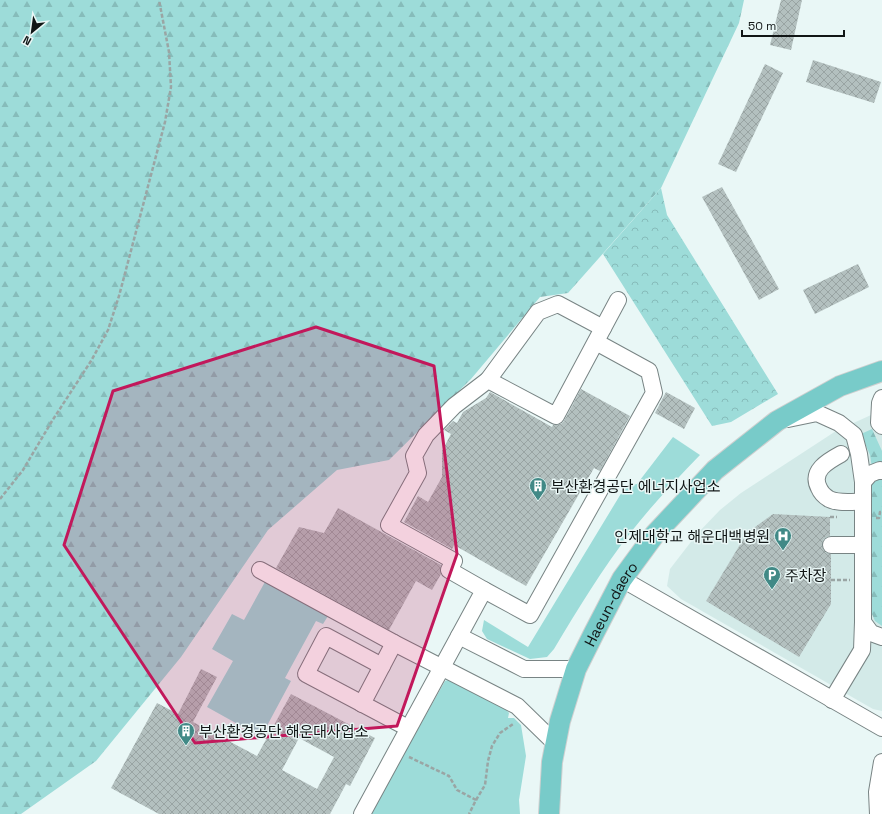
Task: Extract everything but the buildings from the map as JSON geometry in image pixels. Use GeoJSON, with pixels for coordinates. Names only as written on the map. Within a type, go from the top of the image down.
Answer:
{"type":"FeatureCollection","features":[{"type":"Feature","properties":{"kind":"main road","name":"Haeun-daero"},"geometry":{"type":"LineString","coordinates":[[549,814],[552,762],[560,721],[576,669],[622,579],[655,534],[715,470],[777,422],[840,386],[882,371]]}},
{"type":"Feature","properties":{"kind":"street"},"geometry":{"type":"LineString","coordinates":[[488,380],[556,416],[618,300]]}},
{"type":"Feature","properties":{"kind":"street"},"geometry":{"type":"LineString","coordinates":[[558,304],[649,371],[654,393],[530,616],[449,570],[454,561],[389,525],[418,472],[414,456],[426,435],[454,406],[488,380],[538,312],[558,304]]}},
{"type":"Feature","properties":{"kind":"street"},"geometry":{"type":"LineString","coordinates":[[882,398],[880,403],[882,440]]}},
{"type":"Feature","properties":{"kind":"street"},"geometry":{"type":"LineString","coordinates":[[777,422],[817,413],[838,423],[854,435],[859,454],[863,482],[864,622],[862,650]]}},
{"type":"Feature","properties":{"kind":"street"},"geometry":{"type":"LineString","coordinates":[[842,454],[831,459],[822,466],[817,473],[816,483],[822,494],[830,499],[840,502],[863,502]]}},
{"type":"Feature","properties":{"kind":"street"},"geometry":{"type":"LineString","coordinates":[[863,482],[870,474],[880,470],[882,471]]}},
{"type":"Feature","properties":{"kind":"street"},"geometry":{"type":"LineString","coordinates":[[830,545],[863,545]]}},
{"type":"Feature","properties":{"kind":"street"},"geometry":{"type":"LineString","coordinates":[[260,570],[441,668],[517,706],[556,744]]}},
{"type":"Feature","properties":{"kind":"street"},"geometry":{"type":"LineString","coordinates":[[622,579],[882,728]]}},
{"type":"Feature","properties":{"kind":"street"},"geometry":{"type":"LineString","coordinates":[[362,814],[484,590]]}},
{"type":"Feature","properties":{"kind":"street"},"geometry":{"type":"LineString","coordinates":[[864,622],[871,633],[882,637]]}},
{"type":"Feature","properties":{"kind":"street"},"geometry":{"type":"LineString","coordinates":[[382,666],[326,636],[306,674],[408,728]]}},
{"type":"Feature","properties":{"kind":"street"},"geometry":{"type":"LineString","coordinates":[[459,636],[524,669],[576,669]]}},
{"type":"Feature","properties":{"kind":"street"},"geometry":{"type":"LineString","coordinates":[[832,700],[862,650],[882,637]]}},
{"type":"Feature","properties":{"kind":"street"},"geometry":{"type":"LineString","coordinates":[[362,704],[394,643]]}},
{"type":"Feature","properties":{"kind":"street"},"geometry":{"type":"LineString","coordinates":[[878,814],[877,792],[882,762]]}},
{"type":"Feature","properties":{"kind":"path"},"geometry":{"type":"LineString","coordinates":[[0,499],[24,470],[52,421],[91,362],[108,330],[119,296],[165,122],[171,87],[170,52],[159,0]]}},
{"type":"Feature","properties":{"kind":"path"},"geometry":{"type":"LineString","coordinates":[[469,814],[485,785],[488,761],[492,746],[500,733],[513,724],[519,725],[529,718]]}},
{"type":"Feature","properties":{"kind":"path"},"geometry":{"type":"LineString","coordinates":[[396,750],[449,776],[457,790],[476,800]]}},
{"type":"Feature","properties":{"kind":"highlighted area"},"geometry":{"type":"Polygon","coordinates":[[[316,327],[434,366],[457,554],[397,726],[195,743],[64,545],[113,391],[316,327]]]}},
{"type":"Feature","properties":{"kind":"shaded area","name":"인제대학교 해운대백병원"},"geometry":{"type":"Polygon","coordinates":[[[882,410],[882,711],[873,709],[681,599],[667,586],[670,569],[697,534],[720,510],[741,493],[836,431],[882,410]]]}},
{"type":"Feature","properties":{"kind":"green space"},"geometry":{"type":"Polygon","coordinates":[[[0,0],[744,0],[739,23],[661,188],[568,293],[540,297],[471,379],[389,460],[337,470],[268,530],[181,657],[96,761],[21,814],[0,814],[0,0]]]}},
{"type":"Feature","properties":{"kind":"green space"},"geometry":{"type":"Polygon","coordinates":[[[661,188],[667,215],[778,394],[731,422],[712,426],[603,254],[661,188]]]}},
{"type":"Feature","properties":{"kind":"green space"},"geometry":{"type":"Polygon","coordinates":[[[872,429],[882,451],[882,464],[872,468],[870,455],[861,434],[872,429]]]}},
{"type":"Feature","properties":{"kind":"green space"},"geometry":{"type":"Polygon","coordinates":[[[673,437],[700,455],[656,502],[620,546],[591,589],[554,649],[547,657],[530,659],[487,639],[482,631],[484,620],[528,647],[625,487],[637,484],[673,437]]]}},
{"type":"Feature","properties":{"kind":"green space"},"geometry":{"type":"Polygon","coordinates":[[[882,475],[882,626],[875,621],[872,614],[871,483],[882,475]]]}},
{"type":"Feature","properties":{"kind":"green space"},"geometry":{"type":"Polygon","coordinates":[[[266,580],[328,616],[323,624],[316,621],[285,678],[291,681],[261,737],[207,707],[233,661],[212,649],[232,614],[244,620],[266,580]]]}},
{"type":"Feature","properties":{"kind":"green space"},"geometry":{"type":"Polygon","coordinates":[[[450,679],[504,707],[509,713],[508,718],[514,718],[521,725],[526,756],[519,800],[520,814],[370,814],[445,681],[450,679]]]}},
{"type":"Feature","properties":{"kind":"place","name":"부산환경공단 에너지사업소"},"geometry":{"type":"Point","coordinates":[538,501]}},
{"type":"Feature","properties":{"kind":"place","name":"인제대학교 해운대백병원"},"geometry":{"type":"Point","coordinates":[783,551]}},
{"type":"Feature","properties":{"kind":"place","name":"주차장"},"geometry":{"type":"Point","coordinates":[772,590]}},
{"type":"Feature","properties":{"kind":"place","name":"부산환경공단 해운대사업소"},"geometry":{"type":"Point","coordinates":[186,746]}}]}
